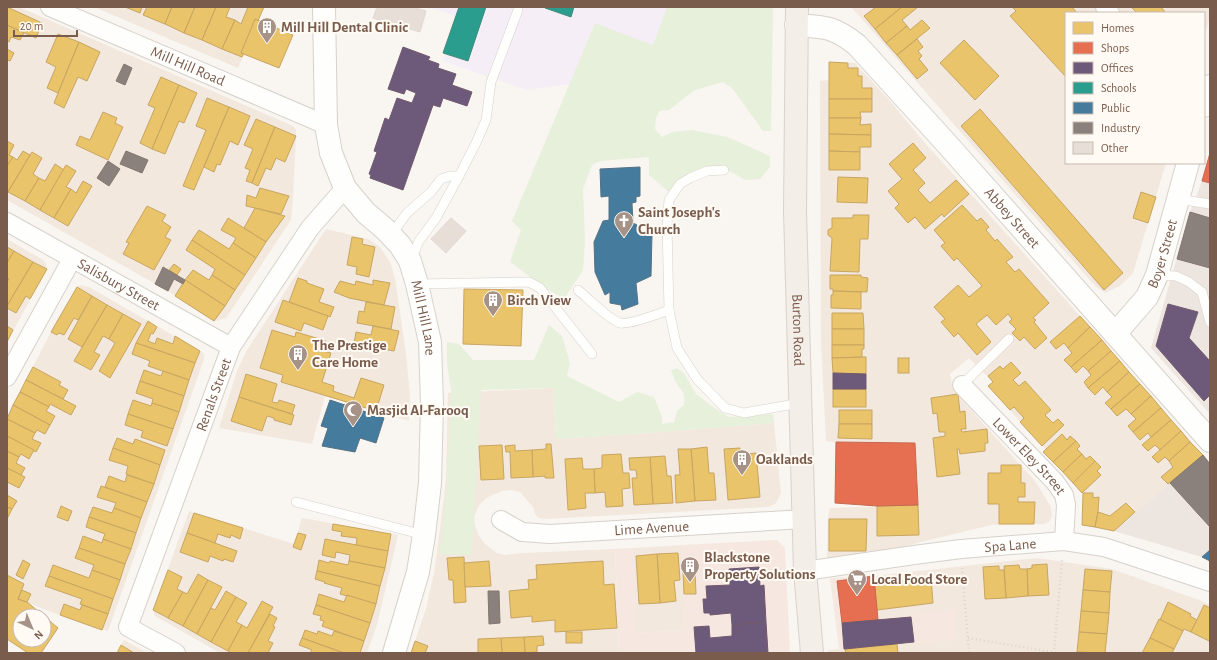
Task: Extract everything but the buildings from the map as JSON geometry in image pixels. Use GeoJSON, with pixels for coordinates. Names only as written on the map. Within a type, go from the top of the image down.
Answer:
{"type":"FeatureCollection","features":[{"type":"Feature","properties":{"kind":"main road","name":"Burton Road"},"geometry":{"type":"LineString","coordinates":[[796,16],[794,211],[805,571],[812,653]]}},
{"type":"Feature","properties":{"kind":"street","name":"Mill Hill Road"},"geometry":{"type":"LineString","coordinates":[[50,7],[326,125]]}},
{"type":"Feature","properties":{"kind":"street","name":"Mill Hill Lane"},"geometry":{"type":"LineString","coordinates":[[324,7],[326,125],[331,153],[345,188],[366,213],[400,245],[410,261],[418,284],[430,342],[432,404],[430,483],[424,535],[418,572],[394,653]]}},
{"type":"Feature","properties":{"kind":"street","name":"Abbey Street"},"geometry":{"type":"LineString","coordinates":[[796,16],[843,34],[857,45],[947,144],[1210,441]]}},
{"type":"Feature","properties":{"kind":"street"},"geometry":{"type":"LineString","coordinates":[[1205,103],[1210,86]]}},
{"type":"Feature","properties":{"kind":"street","name":"Boyer Street"},"geometry":{"type":"LineString","coordinates":[[1115,334],[1147,296],[1157,275],[1188,164]]}},
{"type":"Feature","properties":{"kind":"street","name":"Renals Street"},"geometry":{"type":"LineString","coordinates":[[176,653],[128,627],[231,347],[310,228],[345,188]]}},
{"type":"Feature","properties":{"kind":"street","name":"Salisbury Street"},"geometry":{"type":"LineString","coordinates":[[7,222],[231,347]]}},
{"type":"Feature","properties":{"kind":"street"},"geometry":{"type":"LineString","coordinates":[[7,377],[72,259]]}},
{"type":"Feature","properties":{"kind":"street","name":"Lower Eley Street"},"geometry":{"type":"LineString","coordinates":[[962,385],[1054,482],[1064,495],[1066,505],[1064,541]]}},
{"type":"Feature","properties":{"kind":"street","name":"Lime Avenue"},"geometry":{"type":"LineString","coordinates":[[501,520],[522,532],[550,534],[804,519]]}},
{"type":"Feature","properties":{"kind":"street","name":"Spa Lane"},"geometry":{"type":"LineString","coordinates":[[805,571],[961,549],[1064,541],[1104,547],[1210,582]]}},
{"type":"Feature","properties":{"kind":"lane"},"geometry":{"type":"LineString","coordinates":[[410,261],[419,240],[436,218],[459,176],[486,120],[491,82],[518,10]]}},
{"type":"Feature","properties":{"kind":"lane"},"geometry":{"type":"LineString","coordinates":[[724,170],[707,171],[690,178],[680,184],[669,200],[667,225],[669,310],[677,348],[696,379],[725,408],[744,413],[800,403]]}},
{"type":"Feature","properties":{"kind":"lane"},"geometry":{"type":"LineString","coordinates":[[391,236],[407,213],[431,192],[441,179],[450,176],[459,176]]}},
{"type":"Feature","properties":{"kind":"lane"},"geometry":{"type":"LineString","coordinates":[[1178,198],[1210,204]]}},
{"type":"Feature","properties":{"kind":"lane"},"geometry":{"type":"LineString","coordinates":[[1157,275],[1176,276],[1189,282],[1202,292],[1210,322]]}},
{"type":"Feature","properties":{"kind":"lane"},"geometry":{"type":"LineString","coordinates":[[418,284],[529,282],[540,288],[592,354]]}},
{"type":"Feature","properties":{"kind":"lane"},"geometry":{"type":"LineString","coordinates":[[578,290],[612,319],[620,323],[629,323],[669,310]]}},
{"type":"Feature","properties":{"kind":"lane"},"geometry":{"type":"LineString","coordinates":[[962,385],[1009,339]]}},
{"type":"Feature","properties":{"kind":"lane"},"geometry":{"type":"LineString","coordinates":[[296,502],[424,535]]}},
{"type":"Feature","properties":{"kind":"path"},"geometry":{"type":"LineString","coordinates":[[1054,652],[1064,541]]}},
{"type":"Feature","properties":{"kind":"path"},"geometry":{"type":"LineString","coordinates":[[961,549],[969,653]]}},
{"type":"Feature","properties":{"kind":"path"},"geometry":{"type":"LineString","coordinates":[[968,638],[1058,653]]}},
{"type":"Feature","properties":{"kind":"shaded area"},"geometry":{"type":"Polygon","coordinates":[[[7,7],[19,7],[293,126],[296,130],[291,220],[226,318],[214,321],[168,291],[7,200],[7,7]]]}},
{"type":"Feature","properties":{"kind":"shaded area"},"geometry":{"type":"Polygon","coordinates":[[[94,7],[264,7],[238,68],[94,7]]]}},
{"type":"Feature","properties":{"kind":"shaded area"},"geometry":{"type":"Polygon","coordinates":[[[429,7],[773,7],[771,56],[527,90],[443,61],[457,17],[429,7]]]}},
{"type":"Feature","properties":{"kind":"shaded area"},"geometry":{"type":"Polygon","coordinates":[[[851,7],[877,7],[862,19],[851,7]]]}},
{"type":"Feature","properties":{"kind":"shaded area"},"geometry":{"type":"Polygon","coordinates":[[[877,7],[1210,7],[1210,17],[1205,34],[1205,12],[1065,12],[1065,164],[1166,164],[1133,273],[1120,286],[1105,293],[1095,286],[862,19],[877,7]]]}},
{"type":"Feature","properties":{"kind":"shaded area"},"geometry":{"type":"Polygon","coordinates":[[[829,62],[855,63],[1203,455],[1114,531],[1082,525],[1083,493],[1043,452],[1045,449],[988,386],[993,382],[969,358],[950,374],[953,390],[1035,481],[1051,507],[1052,516],[1050,521],[1044,524],[991,525],[868,555],[827,558],[828,517],[830,508],[917,505],[836,442],[826,441],[821,343],[820,81],[829,80],[829,62]]]}},
{"type":"Feature","properties":{"kind":"shaded area"},"geometry":{"type":"Polygon","coordinates":[[[1210,153],[1210,414],[1151,348],[1190,212],[1202,181],[1210,153]]]}},
{"type":"Feature","properties":{"kind":"shaded area"},"geometry":{"type":"Polygon","coordinates":[[[326,229],[368,239],[380,247],[390,262],[395,278],[406,354],[410,396],[409,421],[325,396],[312,444],[219,428],[237,371],[247,350],[326,229]]]}},
{"type":"Feature","properties":{"kind":"shaded area"},"geometry":{"type":"Polygon","coordinates":[[[7,239],[43,260],[46,263],[47,269],[7,342],[7,239]]]}},
{"type":"Feature","properties":{"kind":"shaded area"},"geometry":{"type":"Polygon","coordinates":[[[81,285],[89,287],[204,354],[204,359],[108,631],[52,612],[52,608],[41,608],[18,599],[24,584],[7,575],[7,417],[51,332],[77,287],[81,285]]]}},
{"type":"Feature","properties":{"kind":"shaded area"},"geometry":{"type":"Polygon","coordinates":[[[553,388],[556,439],[774,423],[781,493],[776,503],[768,507],[545,519],[539,518],[535,514],[533,507],[520,492],[511,490],[502,491],[488,497],[479,505],[474,517],[475,526],[479,536],[486,545],[497,553],[504,555],[615,549],[619,653],[411,653],[426,609],[434,573],[446,480],[448,393],[553,388]]]}},
{"type":"Feature","properties":{"kind":"shaded area"},"geometry":{"type":"Polygon","coordinates":[[[1203,455],[1210,464],[1210,561],[1202,557],[1114,531],[1203,455]]]}},
{"type":"Feature","properties":{"kind":"shaded area"},"geometry":{"type":"Polygon","coordinates":[[[189,511],[294,544],[302,518],[398,535],[377,625],[367,653],[220,653],[155,616],[153,610],[189,511]]]}},
{"type":"Feature","properties":{"kind":"shaded area"},"geometry":{"type":"Polygon","coordinates":[[[777,540],[785,548],[790,653],[619,653],[615,549],[633,548],[637,633],[685,630],[682,545],[777,540]]]}},
{"type":"Feature","properties":{"kind":"shaded area"},"geometry":{"type":"Polygon","coordinates":[[[682,545],[685,630],[636,633],[633,548],[682,545]]]}},
{"type":"Feature","properties":{"kind":"shaded area"},"geometry":{"type":"Polygon","coordinates":[[[1037,558],[1112,569],[1210,605],[1210,653],[829,653],[828,650],[959,638],[878,620],[874,576],[1037,558]]]}},
{"type":"Feature","properties":{"kind":"shaded area"},"geometry":{"type":"Polygon","coordinates":[[[874,576],[878,620],[957,608],[959,638],[954,641],[914,642],[839,649],[830,578],[874,576]]]}},
{"type":"Feature","properties":{"kind":"shaded area"},"geometry":{"type":"Polygon","coordinates":[[[124,640],[147,653],[117,653],[124,640]]]}},
{"type":"Feature","properties":{"kind":"green space"},"geometry":{"type":"Polygon","coordinates":[[[667,7],[773,7],[771,131],[763,131],[733,89],[723,82],[695,90],[669,110],[659,111],[656,118],[655,129],[662,137],[672,132],[692,130],[727,137],[770,156],[770,167],[760,179],[746,180],[718,167],[669,192],[649,175],[649,157],[600,161],[592,165],[583,189],[585,241],[583,270],[564,299],[544,287],[510,262],[521,230],[512,221],[595,23],[653,45],[667,7]]]}},
{"type":"Feature","properties":{"kind":"green space"},"geometry":{"type":"Polygon","coordinates":[[[549,325],[562,336],[570,363],[567,376],[619,402],[637,392],[654,397],[662,417],[662,424],[674,422],[677,411],[684,405],[684,394],[675,381],[671,370],[677,368],[684,373],[696,394],[729,417],[773,414],[774,423],[556,439],[553,388],[481,390],[472,555],[440,554],[447,484],[451,390],[447,363],[447,342],[459,344],[473,360],[534,360],[549,325]]]}},
{"type":"Feature","properties":{"kind":"place","name":"Mill Hill Dental Clinic"},"geometry":{"type":"Point","coordinates":[267,44]}},
{"type":"Feature","properties":{"kind":"place","name":"Saint Joseph's Church"},"geometry":{"type":"Point","coordinates":[624,238]}},
{"type":"Feature","properties":{"kind":"place","name":"Birch View"},"geometry":{"type":"Point","coordinates":[493,317]}},
{"type":"Feature","properties":{"kind":"place","name":"The Prestige Care Home"},"geometry":{"type":"Point","coordinates":[298,371]}},
{"type":"Feature","properties":{"kind":"place","name":"Masjid Al-Farooq"},"geometry":{"type":"Point","coordinates":[353,427]}},
{"type":"Feature","properties":{"kind":"place","name":"Oaklands"},"geometry":{"type":"Point","coordinates":[742,476]}},
{"type":"Feature","properties":{"kind":"place","name":"Blackstone Property Solutions"},"geometry":{"type":"Point","coordinates":[690,583]}},
{"type":"Feature","properties":{"kind":"place","name":"Local Food Store"},"geometry":{"type":"Point","coordinates":[857,596]}}]}
